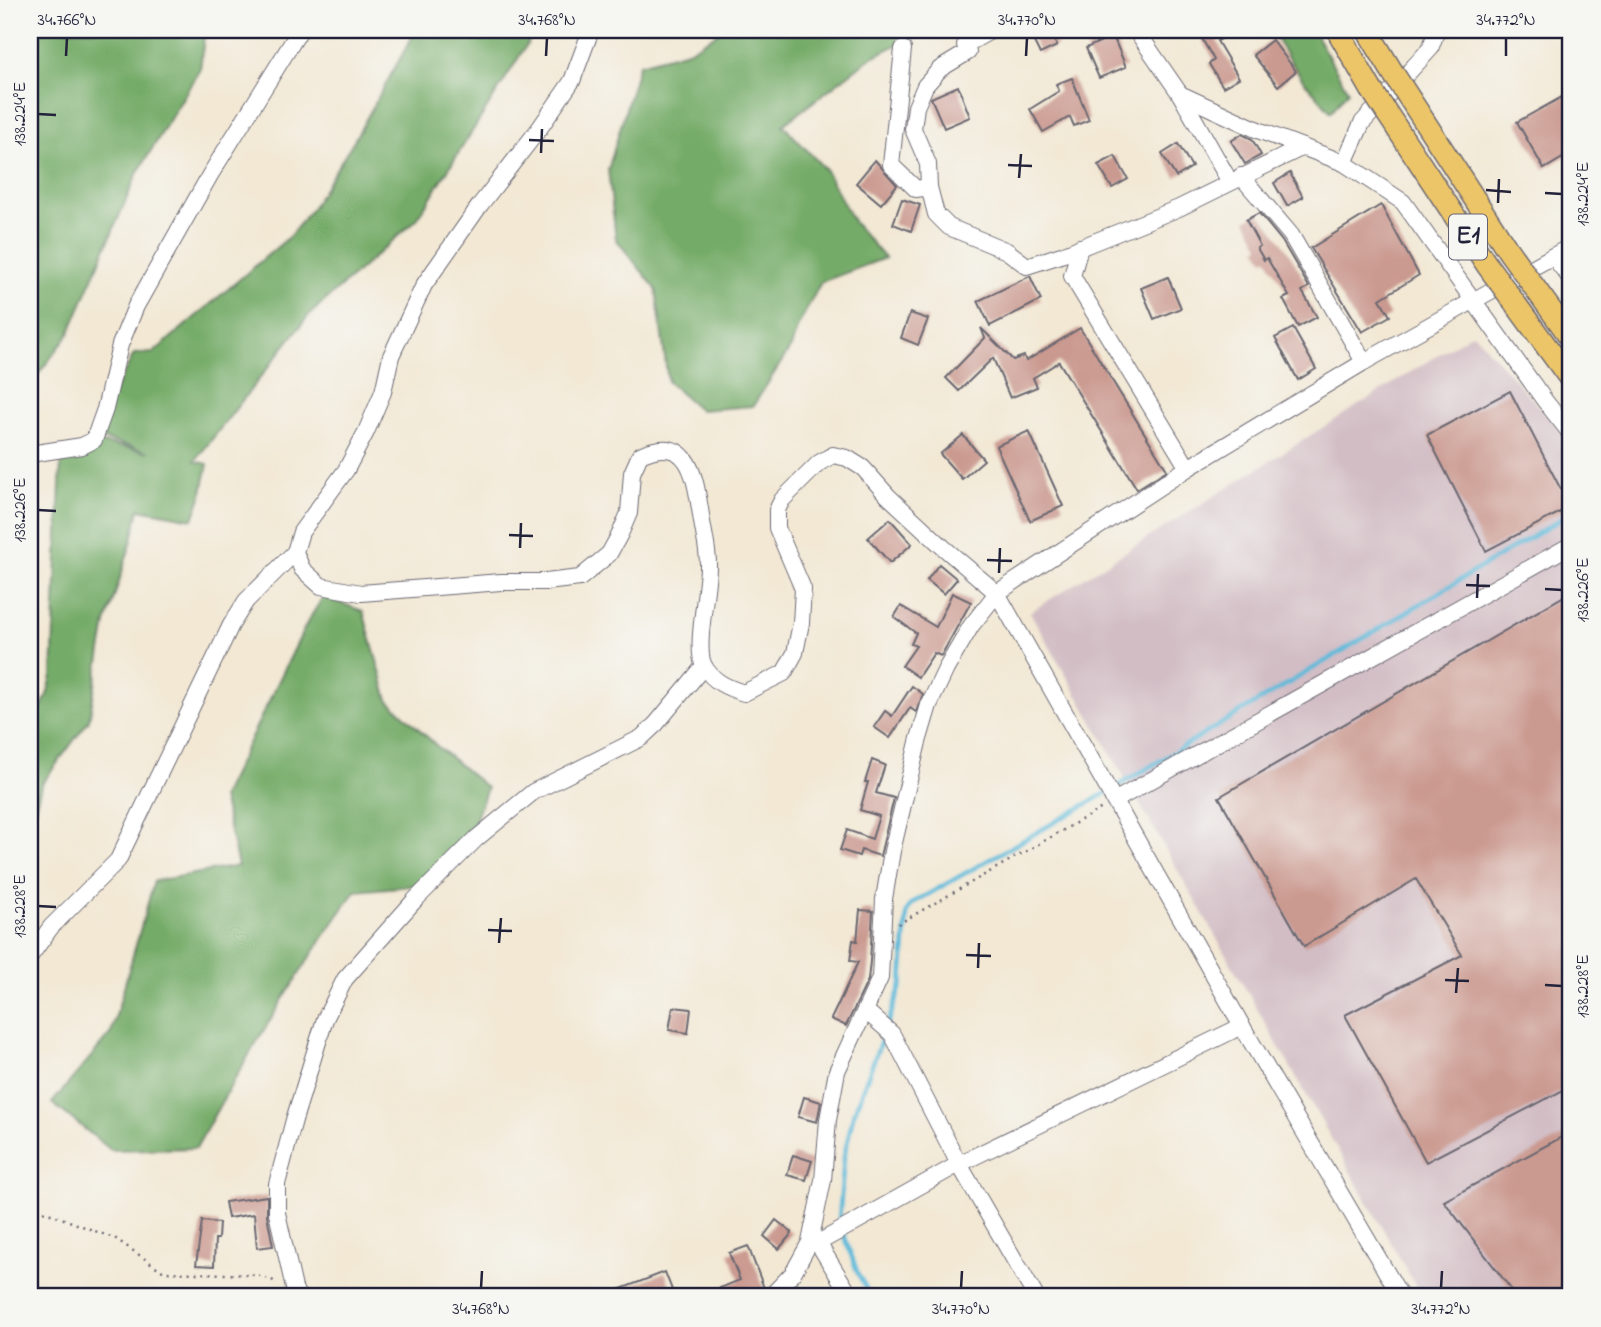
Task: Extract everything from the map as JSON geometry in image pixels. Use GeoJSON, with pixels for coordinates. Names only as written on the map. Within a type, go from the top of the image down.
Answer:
{"type":"FeatureCollection","features":[{"type":"Feature","properties":{"kind":"highway","name":"E1"},"geometry":{"type":"LineString","coordinates":[[1337,30],[1371,89],[1487,265],[1571,380]]}},
{"type":"Feature","properties":{"kind":"highway","name":"E1"},"geometry":{"type":"LineString","coordinates":[[1367,30],[1509,252],[1571,338]]}},
{"type":"Feature","properties":{"kind":"street"},"geometry":{"type":"LineString","coordinates":[[30,454],[82,446],[94,440],[105,410],[120,345],[136,306],[210,175],[300,30]]}},
{"type":"Feature","properties":{"kind":"street"},"geometry":{"type":"LineString","coordinates":[[30,956],[51,927],[118,860],[231,625],[246,601],[295,552],[301,532],[345,470],[366,432],[383,392],[391,356],[424,285],[572,81],[591,30]]}},
{"type":"Feature","properties":{"kind":"street"},"geometry":{"type":"LineString","coordinates":[[992,30],[965,45],[968,52],[940,69],[925,86],[916,107],[913,129],[928,164],[929,187],[936,214],[949,228],[1007,251],[1027,266],[1179,208],[1303,147]]}},
{"type":"Feature","properties":{"kind":"street"},"geometry":{"type":"LineString","coordinates":[[1136,30],[1235,179],[1291,235],[1364,362]]}},
{"type":"Feature","properties":{"kind":"street"},"geometry":{"type":"LineString","coordinates":[[1344,163],[1362,123],[1430,49],[1437,30]]}},
{"type":"Feature","properties":{"kind":"street"},"geometry":{"type":"LineString","coordinates":[[903,49],[891,165],[916,189],[929,187]]}},
{"type":"Feature","properties":{"kind":"street"},"geometry":{"type":"LineString","coordinates":[[1180,94],[1258,130],[1344,163],[1403,202],[1571,434]]}},
{"type":"Feature","properties":{"kind":"street"},"geometry":{"type":"LineString","coordinates":[[770,1297],[793,1273],[814,1243],[828,1120],[837,1071],[870,1014],[880,978],[884,900],[915,754],[929,705],[971,626],[997,593],[1188,468],[1364,362],[1571,246]]}},
{"type":"Feature","properties":{"kind":"street"},"geometry":{"type":"LineString","coordinates":[[1080,247],[1072,276],[1188,468]]}},
{"type":"Feature","properties":{"kind":"street"},"geometry":{"type":"LineString","coordinates":[[1553,256],[1571,279]]}},
{"type":"Feature","properties":{"kind":"street"},"geometry":{"type":"LineString","coordinates":[[295,552],[302,569],[321,586],[361,593],[580,578],[609,554],[620,534],[629,513],[632,473],[640,455],[655,448],[674,451],[684,457],[693,472],[708,564],[701,655],[704,666],[719,683],[744,693],[783,673],[795,653],[801,623],[803,589],[777,528],[777,510],[782,500],[818,463],[833,455],[847,458],[863,468],[888,496],[997,593],[1242,1026],[1401,1297]]}},
{"type":"Feature","properties":{"kind":"street"},"geometry":{"type":"LineString","coordinates":[[1114,801],[1571,545]]}},
{"type":"Feature","properties":{"kind":"street"},"geometry":{"type":"LineString","coordinates":[[296,1292],[277,1213],[277,1184],[325,1019],[345,979],[414,901],[477,838],[533,792],[641,738],[704,666]]}},
{"type":"Feature","properties":{"kind":"street"},"geometry":{"type":"LineString","coordinates":[[870,1014],[892,1034],[959,1164],[1036,1297]]}},
{"type":"Feature","properties":{"kind":"street"},"geometry":{"type":"LineString","coordinates":[[814,1243],[959,1164],[1242,1026]]}},
{"type":"Feature","properties":{"kind":"street"},"geometry":{"type":"LineString","coordinates":[[814,1243],[851,1297]]}},
{"type":"Feature","properties":{"kind":"path"},"geometry":{"type":"LineString","coordinates":[[903,921],[1114,801]]}},
{"type":"Feature","properties":{"kind":"path"},"geometry":{"type":"LineString","coordinates":[[30,1206],[116,1238],[164,1272],[257,1275],[296,1292]]}},
{"type":"Feature","properties":{"kind":"shaded area"},"geometry":{"type":"Polygon","coordinates":[[[1473,333],[1571,442],[1571,1297],[1422,1297],[1030,612],[1473,333]]]}},
{"type":"Feature","properties":{"kind":"green space"},"geometry":{"type":"Polygon","coordinates":[[[30,30],[205,30],[200,69],[137,174],[69,334],[30,385],[30,30]]]}},
{"type":"Feature","properties":{"kind":"green space"},"geometry":{"type":"Polygon","coordinates":[[[416,30],[536,30],[417,219],[309,315],[195,461],[208,464],[193,519],[139,509],[106,623],[89,720],[41,785],[30,829],[30,733],[47,695],[52,676],[61,460],[102,443],[149,452],[96,437],[105,409],[134,354],[153,353],[289,237],[312,208],[356,137],[416,30]]]}},
{"type":"Feature","properties":{"kind":"green space"},"geometry":{"type":"Polygon","coordinates":[[[723,30],[922,30],[921,33],[870,58],[783,125],[825,169],[854,223],[885,258],[821,282],[798,326],[791,347],[753,406],[700,410],[668,382],[656,289],[616,239],[608,170],[639,64],[688,51],[723,30]]]}},
{"type":"Feature","properties":{"kind":"green space"},"geometry":{"type":"Polygon","coordinates":[[[1270,30],[1313,30],[1348,91],[1331,112],[1303,80],[1270,30]]]}},
{"type":"Feature","properties":{"kind":"green space"},"geometry":{"type":"Polygon","coordinates":[[[323,597],[363,611],[388,700],[487,788],[469,837],[432,884],[355,891],[272,1017],[196,1148],[111,1150],[52,1103],[111,1033],[154,881],[238,866],[222,797],[308,621],[323,597]]]}},
{"type":"Feature","properties":{"kind":"building"},"geometry":{"type":"Polygon","coordinates":[[[1028,30],[1049,30],[1057,46],[1040,54],[1028,30]]]}},
{"type":"Feature","properties":{"kind":"building"},"geometry":{"type":"Polygon","coordinates":[[[1197,30],[1218,30],[1223,38],[1217,41],[1239,78],[1223,87],[1209,64],[1214,60],[1197,30]]]}},
{"type":"Feature","properties":{"kind":"building"},"geometry":{"type":"Polygon","coordinates":[[[1113,36],[1126,67],[1099,78],[1086,48],[1113,36]]]}},
{"type":"Feature","properties":{"kind":"building"},"geometry":{"type":"Polygon","coordinates":[[[1272,40],[1296,71],[1278,86],[1253,55],[1272,40]]]}},
{"type":"Feature","properties":{"kind":"building"},"geometry":{"type":"Polygon","coordinates":[[[1072,78],[1089,120],[1074,126],[1070,117],[1043,132],[1030,109],[1059,91],[1056,84],[1072,78]]]}},
{"type":"Feature","properties":{"kind":"building"},"geometry":{"type":"Polygon","coordinates":[[[958,86],[970,117],[944,128],[931,98],[958,86]]]}},
{"type":"Feature","properties":{"kind":"building"},"geometry":{"type":"Polygon","coordinates":[[[1571,92],[1571,153],[1544,169],[1517,122],[1571,92]]]}},
{"type":"Feature","properties":{"kind":"building"},"geometry":{"type":"Polygon","coordinates":[[[1242,134],[1252,139],[1261,155],[1245,164],[1231,141],[1242,134]]]}},
{"type":"Feature","properties":{"kind":"building"},"geometry":{"type":"Polygon","coordinates":[[[1178,144],[1192,167],[1176,177],[1162,154],[1178,144]]]}},
{"type":"Feature","properties":{"kind":"building"},"geometry":{"type":"Polygon","coordinates":[[[1115,156],[1128,179],[1112,188],[1098,165],[1115,156]]]}},
{"type":"Feature","properties":{"kind":"building"},"geometry":{"type":"Polygon","coordinates":[[[875,160],[897,185],[881,204],[856,183],[875,160]]]}},
{"type":"Feature","properties":{"kind":"building"},"geometry":{"type":"Polygon","coordinates":[[[1290,173],[1303,197],[1287,206],[1274,183],[1290,173]]]}},
{"type":"Feature","properties":{"kind":"building"},"geometry":{"type":"Polygon","coordinates":[[[902,199],[920,205],[911,231],[893,224],[902,199]]]}},
{"type":"Feature","properties":{"kind":"building"},"geometry":{"type":"Polygon","coordinates":[[[1381,205],[1419,275],[1380,299],[1390,316],[1362,332],[1311,248],[1381,205]]]}},
{"type":"Feature","properties":{"kind":"building"},"geometry":{"type":"Polygon","coordinates":[[[1259,213],[1282,241],[1309,287],[1302,291],[1317,317],[1298,327],[1283,299],[1289,296],[1267,258],[1264,260],[1257,248],[1260,246],[1246,220],[1259,213]]]}},
{"type":"Feature","properties":{"kind":"building"},"geometry":{"type":"Polygon","coordinates":[[[1030,276],[1041,300],[990,326],[978,301],[1030,276]]]}},
{"type":"Feature","properties":{"kind":"building"},"geometry":{"type":"Polygon","coordinates":[[[1168,277],[1181,308],[1154,319],[1141,288],[1168,277]]]}},
{"type":"Feature","properties":{"kind":"building"},"geometry":{"type":"Polygon","coordinates":[[[910,313],[928,319],[918,345],[901,338],[910,313]]]}},
{"type":"Feature","properties":{"kind":"building"},"geometry":{"type":"Polygon","coordinates":[[[981,328],[1013,360],[1024,356],[1026,361],[1080,328],[1167,470],[1137,489],[1059,362],[1033,378],[1037,387],[1010,398],[993,358],[959,391],[946,378],[985,338],[981,328]]]}},
{"type":"Feature","properties":{"kind":"building"},"geometry":{"type":"Polygon","coordinates":[[[1293,328],[1316,369],[1298,380],[1275,338],[1293,328]]]}},
{"type":"Feature","properties":{"kind":"building"},"geometry":{"type":"Polygon","coordinates":[[[1510,391],[1570,507],[1486,551],[1427,435],[1510,391]]]}},
{"type":"Feature","properties":{"kind":"building"},"geometry":{"type":"Polygon","coordinates":[[[1029,431],[1063,506],[1030,521],[996,446],[1029,431]]]}},
{"type":"Feature","properties":{"kind":"building"},"geometry":{"type":"Polygon","coordinates":[[[963,435],[984,460],[962,479],[940,454],[963,435]]]}},
{"type":"Feature","properties":{"kind":"building"},"geometry":{"type":"Polygon","coordinates":[[[890,519],[912,544],[890,563],[868,538],[890,519]]]}},
{"type":"Feature","properties":{"kind":"building"},"geometry":{"type":"Polygon","coordinates":[[[939,564],[957,579],[944,594],[927,580],[939,564]]]}},
{"type":"Feature","properties":{"kind":"building"},"geometry":{"type":"Polygon","coordinates":[[[1571,592],[1571,1086],[1426,1162],[1345,1015],[1462,955],[1416,879],[1304,946],[1219,797],[1571,592]]]}},
{"type":"Feature","properties":{"kind":"building"},"geometry":{"type":"Polygon","coordinates":[[[952,593],[971,602],[941,656],[934,653],[918,677],[902,666],[916,646],[911,644],[916,633],[894,617],[901,606],[936,627],[952,593]]]}},
{"type":"Feature","properties":{"kind":"building"},"geometry":{"type":"Polygon","coordinates":[[[912,686],[923,694],[916,712],[910,708],[890,738],[874,727],[885,711],[892,716],[912,686]]]}},
{"type":"Feature","properties":{"kind":"building"},"geometry":{"type":"Polygon","coordinates":[[[872,760],[885,765],[876,793],[894,798],[880,856],[861,850],[859,856],[840,850],[847,830],[872,839],[879,816],[860,810],[872,760]]]}},
{"type":"Feature","properties":{"kind":"building"},"geometry":{"type":"Polygon","coordinates":[[[860,910],[873,911],[868,980],[846,1026],[831,1019],[858,962],[850,961],[853,940],[857,941],[860,910]]]}},
{"type":"Feature","properties":{"kind":"building"},"geometry":{"type":"Polygon","coordinates":[[[673,1007],[691,1009],[688,1033],[669,1030],[673,1007]]]}},
{"type":"Feature","properties":{"kind":"building"},"geometry":{"type":"Polygon","coordinates":[[[804,1097],[821,1102],[817,1122],[798,1117],[804,1097]]]}},
{"type":"Feature","properties":{"kind":"building"},"geometry":{"type":"Polygon","coordinates":[[[1571,1132],[1571,1297],[1517,1297],[1444,1201],[1571,1132]]]}},
{"type":"Feature","properties":{"kind":"building"},"geometry":{"type":"Polygon","coordinates":[[[793,1155],[812,1161],[806,1180],[787,1175],[793,1155]]]}},
{"type":"Feature","properties":{"kind":"building"},"geometry":{"type":"Polygon","coordinates":[[[267,1196],[267,1215],[273,1246],[257,1248],[254,1214],[228,1218],[225,1202],[267,1196]]]}},
{"type":"Feature","properties":{"kind":"building"},"geometry":{"type":"Polygon","coordinates":[[[776,1220],[792,1233],[779,1249],[764,1236],[776,1220]]]}},
{"type":"Feature","properties":{"kind":"building"},"geometry":{"type":"Polygon","coordinates":[[[202,1221],[219,1223],[218,1239],[215,1239],[214,1266],[196,1265],[202,1221]]]}},
{"type":"Feature","properties":{"kind":"building"},"geometry":{"type":"Polygon","coordinates":[[[748,1246],[764,1288],[761,1292],[749,1297],[698,1297],[740,1280],[729,1253],[748,1246]]]}},
{"type":"Feature","properties":{"kind":"building"},"geometry":{"type":"Polygon","coordinates":[[[665,1272],[672,1290],[656,1297],[600,1297],[665,1272]]]}},
{"type":"Feature","properties":{"kind":"waterway"},"geometry":{"type":"LineString","coordinates":[[1113,789],[1571,513]]}},
{"type":"Feature","properties":{"kind":"waterway"},"geometry":{"type":"LineString","coordinates":[[887,1025],[902,983],[907,912],[911,904],[1106,793]]}},
{"type":"Feature","properties":{"kind":"waterway"},"geometry":{"type":"LineString","coordinates":[[871,1297],[858,1274],[839,1221],[844,1157],[853,1116],[884,1033]]}}]}
